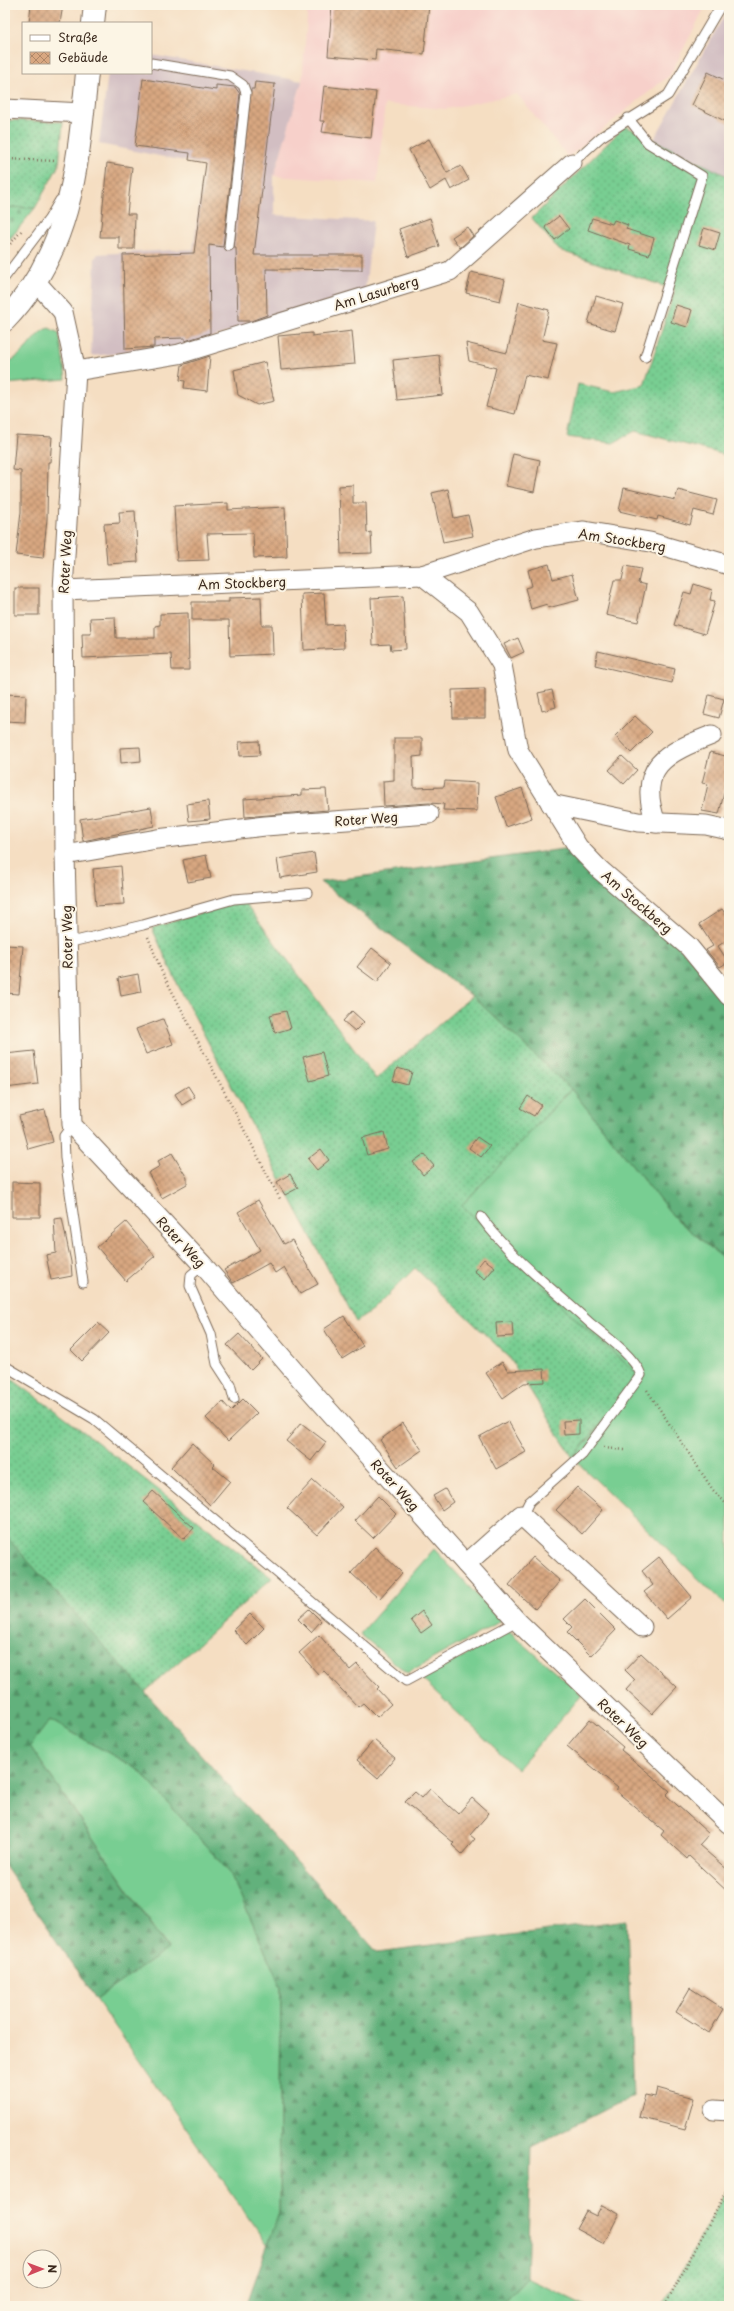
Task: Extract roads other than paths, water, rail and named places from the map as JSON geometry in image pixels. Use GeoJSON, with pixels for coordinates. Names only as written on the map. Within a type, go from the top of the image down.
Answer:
{"type":"FeatureCollection","features":[{"type":"Feature","properties":{"kind":"main road"},"geometry":{"type":"LineString","coordinates":[[93,22],[95,5]]}},
{"type":"Feature","properties":{"kind":"main road"},"geometry":{"type":"LineString","coordinates":[[5,320],[36,282],[53,252],[63,224],[70,166],[83,113],[87,74]]}},
{"type":"Feature","properties":{"kind":"street"},"geometry":{"type":"LineString","coordinates":[[5,109],[83,113]]}},
{"type":"Feature","properties":{"kind":"street","name":"Am Lasurberg"},"geometry":{"type":"LineString","coordinates":[[76,371],[179,354],[450,271],[572,163]]}},
{"type":"Feature","properties":{"kind":"street","name":"Roter Weg"},"geometry":{"type":"LineString","coordinates":[[36,282],[64,312],[76,371],[63,590],[65,855],[72,1125],[203,1265],[311,1391],[517,1621],[729,1824]]}},
{"type":"Feature","properties":{"kind":"street","name":"Am Stockberg"},"geometry":{"type":"LineString","coordinates":[[63,590],[422,575],[536,538],[584,531],[650,542],[729,565]]}},
{"type":"Feature","properties":{"kind":"street","name":"Am Stockberg"},"geometry":{"type":"LineString","coordinates":[[422,575],[470,612],[502,665],[518,750],[578,847],[599,869],[689,947],[729,996]]}},
{"type":"Feature","properties":{"kind":"street"},"geometry":{"type":"LineString","coordinates":[[656,823],[652,812],[650,789],[654,768],[665,757],[689,744],[712,736]]}},
{"type":"Feature","properties":{"kind":"street"},"geometry":{"type":"LineString","coordinates":[[551,804],[638,822],[706,825],[729,830]]}},
{"type":"Feature","properties":{"kind":"street","name":"Roter Weg"},"geometry":{"type":"LineString","coordinates":[[65,855],[157,839],[265,826],[429,814]]}},
{"type":"Feature","properties":{"kind":"street"},"geometry":{"type":"LineString","coordinates":[[466,1564],[522,1516],[642,1627]]}},
{"type":"Feature","properties":{"kind":"lane","name":"Am Lasurberg"},"geometry":{"type":"LineString","coordinates":[[572,163],[601,138],[628,118],[668,95],[721,5]]}},
{"type":"Feature","properties":{"kind":"lane"},"geometry":{"type":"LineString","coordinates":[[152,63],[230,76],[243,85],[246,93],[229,246]]}},
{"type":"Feature","properties":{"kind":"lane"},"geometry":{"type":"LineString","coordinates":[[628,118],[648,143],[702,176],[645,357]]}},
{"type":"Feature","properties":{"kind":"lane"},"geometry":{"type":"LineString","coordinates":[[5,276],[49,219],[70,166]]}},
{"type":"Feature","properties":{"kind":"lane"},"geometry":{"type":"LineString","coordinates":[[67,943],[234,899],[307,893]]}},
{"type":"Feature","properties":{"kind":"lane"},"geometry":{"type":"LineString","coordinates":[[72,1125],[64,1136],[65,1158],[83,1282]]}},
{"type":"Feature","properties":{"kind":"lane"},"geometry":{"type":"LineString","coordinates":[[481,1218],[498,1240],[638,1368],[640,1375],[582,1455],[529,1502],[522,1516]]}},
{"type":"Feature","properties":{"kind":"lane"},"geometry":{"type":"LineString","coordinates":[[203,1265],[191,1275],[190,1286],[211,1334],[217,1364],[230,1384],[234,1399]]}},
{"type":"Feature","properties":{"kind":"lane"},"geometry":{"type":"LineString","coordinates":[[5,1366],[94,1419],[406,1682],[517,1621]]}}]}
